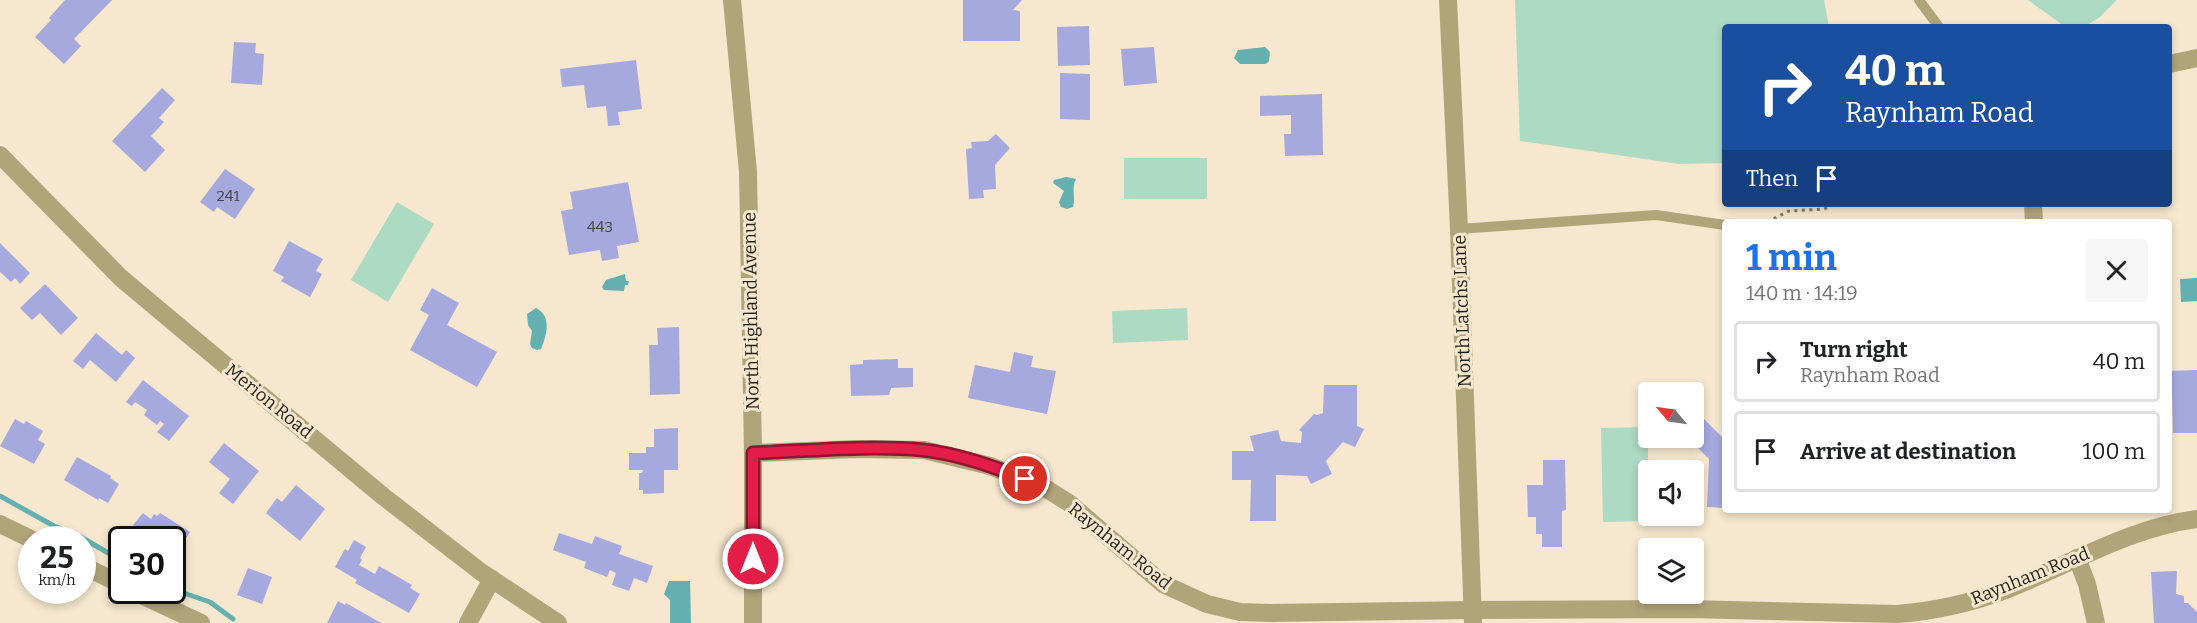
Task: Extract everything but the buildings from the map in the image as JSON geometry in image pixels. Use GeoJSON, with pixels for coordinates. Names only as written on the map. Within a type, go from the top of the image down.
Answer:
{"type":"FeatureCollection","features":[{"type":"Feature","properties":{"kind":"street","name":"North Highland Avenue"},"geometry":{"type":"LineString","coordinates":[[732,0],[748,172],[753,453],[753,623]]}},
{"type":"Feature","properties":{"kind":"street","name":"North Latchs Lane"},"geometry":{"type":"LineString","coordinates":[[1448,0],[1473,616]]}},
{"type":"Feature","properties":{"kind":"street"},"geometry":{"type":"LineString","coordinates":[[2172,63],[2197,58]]}},
{"type":"Feature","properties":{"kind":"street","name":"Merion Road"},"geometry":{"type":"LineString","coordinates":[[0,155],[131,286],[384,497],[492,579],[558,623]]}},
{"type":"Feature","properties":{"kind":"street","name":"Raynham Road"},"geometry":{"type":"LineString","coordinates":[[753,453],[856,449],[924,450],[990,466],[1042,486],[1069,503],[1163,585],[1207,604],[1240,612],[1473,616],[1689,609],[1907,613],[1928,611],[2007,589],[2115,540],[2149,528],[2197,519]]}},
{"type":"Feature","properties":{"kind":"street"},"geometry":{"type":"LineString","coordinates":[[0,524],[18,533]]}},
{"type":"Feature","properties":{"kind":"street"},"geometry":{"type":"LineString","coordinates":[[2077,558],[2087,584],[2096,623]]}},
{"type":"Feature","properties":{"kind":"street"},"geometry":{"type":"LineString","coordinates":[[468,623],[492,579]]}},
{"type":"Feature","properties":{"kind":"street"},"geometry":{"type":"LineString","coordinates":[[161,604],[201,623]]}},
{"type":"Feature","properties":{"kind":"lane"},"geometry":{"type":"LineString","coordinates":[[1919,0],[1937,24]]}},
{"type":"Feature","properties":{"kind":"lane"},"geometry":{"type":"LineString","coordinates":[[1459,229],[1656,215],[1722,225]]}},
{"type":"Feature","properties":{"kind":"path"},"geometry":{"type":"LineString","coordinates":[[1773,219],[1789,211],[1827,207]]}},
{"type":"Feature","properties":{"kind":"green space"},"geometry":{"type":"Polygon","coordinates":[[[1515,0],[1824,0],[1828,24],[1722,24],[1722,163],[1679,164],[1520,141],[1515,0]]]}},
{"type":"Feature","properties":{"kind":"green space"},"geometry":{"type":"Polygon","coordinates":[[[2028,0],[2117,0],[2100,17],[2089,24],[2061,24],[2028,0]]]}},
{"type":"Feature","properties":{"kind":"green space"},"geometry":{"type":"Polygon","coordinates":[[[1124,158],[1207,158],[1207,199],[1124,199],[1124,158]]]}},
{"type":"Feature","properties":{"kind":"green space"},"geometry":{"type":"Polygon","coordinates":[[[397,202],[434,224],[388,302],[351,280],[397,202]]]}},
{"type":"Feature","properties":{"kind":"green space"},"geometry":{"type":"Polygon","coordinates":[[[1187,308],[1188,340],[1113,343],[1112,311],[1187,308]]]}},
{"type":"Feature","properties":{"kind":"green space"},"geometry":{"type":"Polygon","coordinates":[[[1638,427],[1638,448],[1648,448],[1648,460],[1638,460],[1638,521],[1603,522],[1601,428],[1638,427]]]}},
{"type":"Feature","properties":{"kind":"water"},"geometry":{"type":"Polygon","coordinates":[[[1265,47],[1270,52],[1269,61],[1266,64],[1240,64],[1234,58],[1238,50],[1265,47]]]}},
{"type":"Feature","properties":{"kind":"water"},"geometry":{"type":"Polygon","coordinates":[[[1066,177],[1076,179],[1073,207],[1067,209],[1061,207],[1059,202],[1064,191],[1053,183],[1054,180],[1066,177]]]}},
{"type":"Feature","properties":{"kind":"water"},"geometry":{"type":"Polygon","coordinates":[[[625,274],[626,281],[629,281],[624,291],[604,290],[602,287],[606,280],[625,274]]]}},
{"type":"Feature","properties":{"kind":"water"},"geometry":{"type":"Polygon","coordinates":[[[2197,278],[2197,301],[2181,302],[2180,279],[2197,278]]]}},
{"type":"Feature","properties":{"kind":"water"},"geometry":{"type":"Polygon","coordinates":[[[536,308],[541,311],[547,326],[541,349],[537,350],[530,344],[532,331],[528,325],[527,314],[536,308]]]}},
{"type":"Feature","properties":{"kind":"water"},"geometry":{"type":"Polygon","coordinates":[[[669,581],[690,581],[691,623],[670,623],[670,600],[664,594],[669,581]]]}},
{"type":"Feature","properties":{"kind":"waterway"},"geometry":{"type":"LineString","coordinates":[[0,496],[108,553]]}},
{"type":"Feature","properties":{"kind":"waterway"},"geometry":{"type":"LineString","coordinates":[[186,594],[210,602],[233,619]]}},
{"type":"Feature","properties":{"kind":"route"},"geometry":{"type":"LineString","coordinates":[[753,559],[753,453],[856,449],[924,450],[990,466],[1025,479]]}}]}
